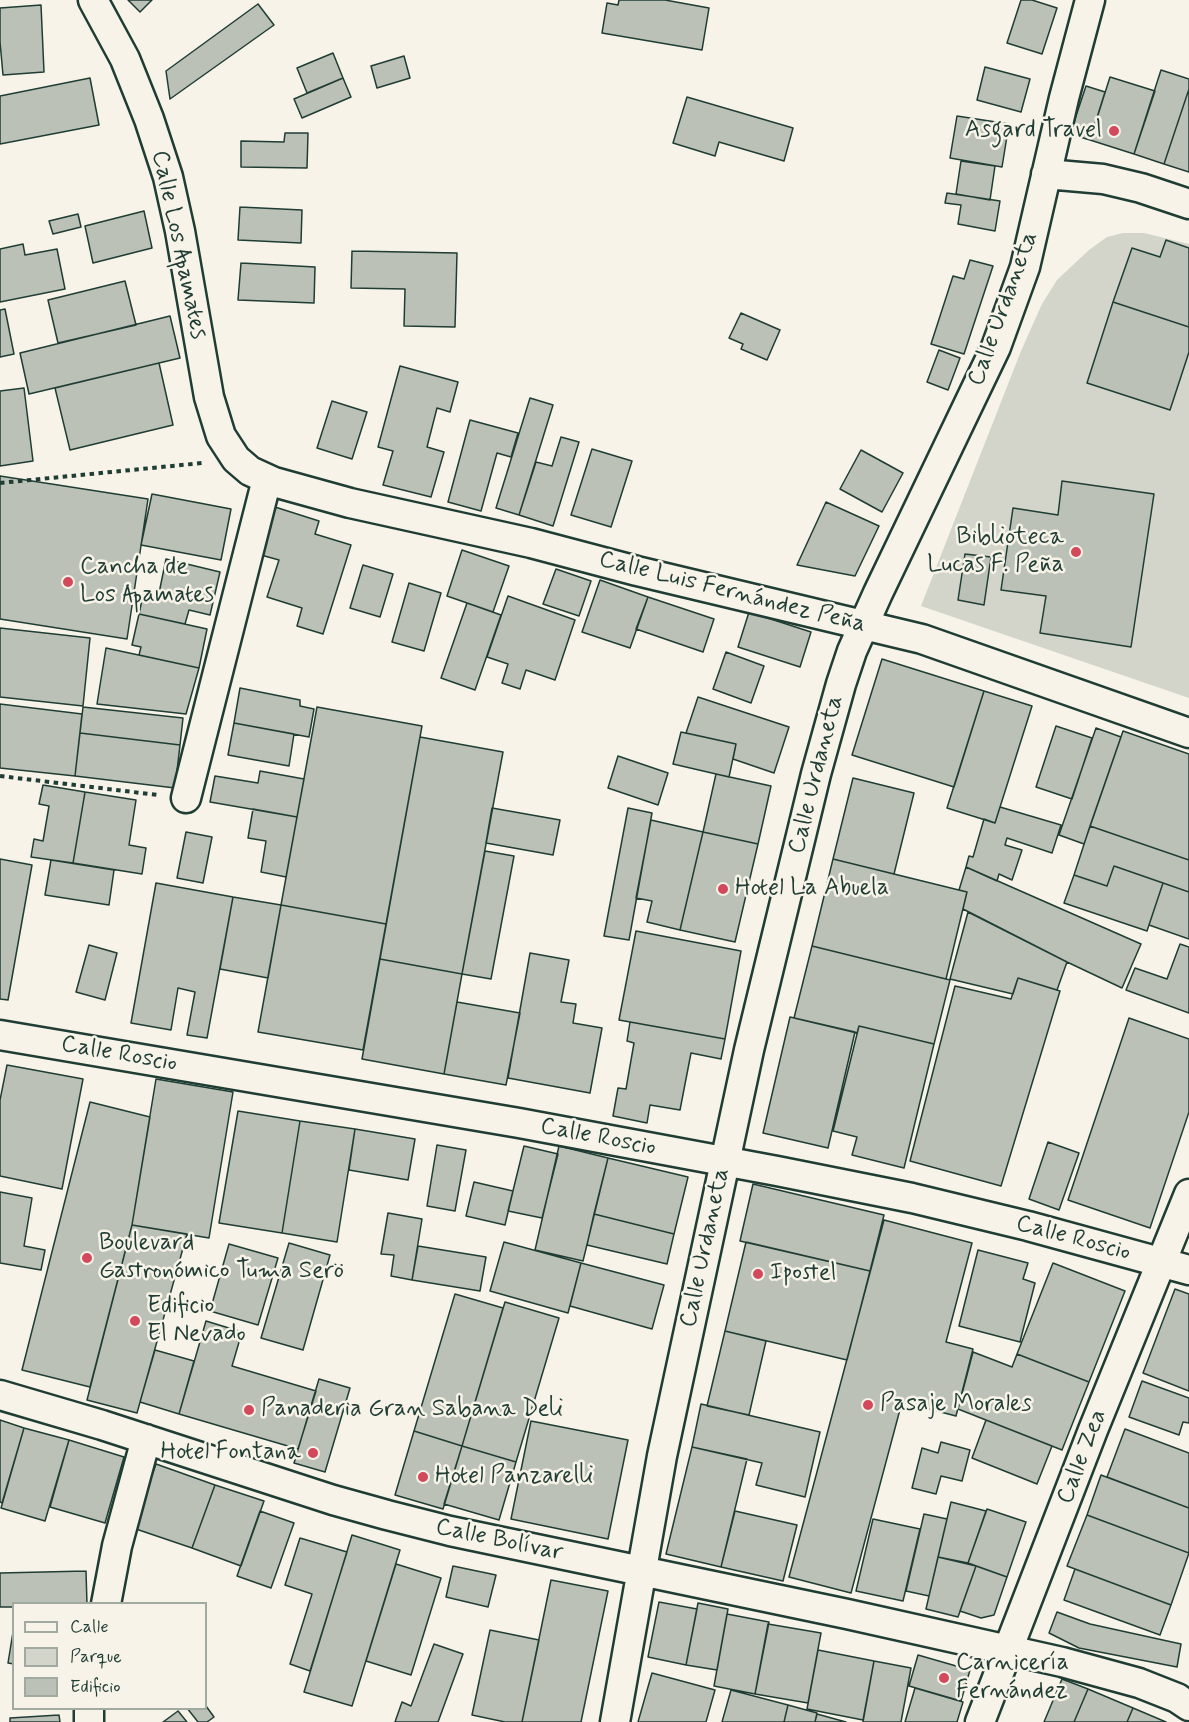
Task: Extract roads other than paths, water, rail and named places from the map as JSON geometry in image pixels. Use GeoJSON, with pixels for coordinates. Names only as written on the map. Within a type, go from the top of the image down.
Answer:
{"type":"FeatureCollection","features":[{"type":"Feature","properties":{"kind":"street","name":"Calle Los Apamates"},"geometry":{"type":"LineString","coordinates":[[93,0],[125,58],[149,119],[168,177],[209,397],[221,436],[236,459],[250,471],[267,479]]}},
{"type":"Feature","properties":{"kind":"street","name":"Calle Urdaneta"},"geometry":{"type":"LineString","coordinates":[[615,1722],[662,1456],[749,1050],[816,774],[852,651],[996,347],[1025,267],[1064,98],[1090,0]]}},
{"type":"Feature","properties":{"kind":"street"},"geometry":{"type":"LineString","coordinates":[[1046,174],[1102,179],[1141,188],[1189,204]]}},
{"type":"Feature","properties":{"kind":"street"},"geometry":{"type":"LineString","coordinates":[[186,798],[267,479]]}},
{"type":"Feature","properties":{"kind":"street","name":"Calle Luis Fernández Peña"},"geometry":{"type":"LineString","coordinates":[[267,479],[350,503],[531,543],[637,571],[922,639],[1189,732]]}},
{"type":"Feature","properties":{"kind":"street","name":"Calle Roscio"},"geometry":{"type":"LineString","coordinates":[[0,1035],[519,1123],[912,1198],[1028,1226],[1189,1270]]}},
{"type":"Feature","properties":{"kind":"street","name":"Calle Zea"},"geometry":{"type":"LineString","coordinates":[[980,1722],[1093,1430],[1189,1194]]}},
{"type":"Feature","properties":{"kind":"street","name":"Calle Bolívar"},"geometry":{"type":"LineString","coordinates":[[0,1395],[387,1515],[450,1531],[847,1614],[1062,1662],[1139,1683],[1177,1698],[1189,1706]]}},
{"type":"Feature","properties":{"kind":"street"},"geometry":{"type":"LineString","coordinates":[[106,1602],[117,1546],[146,1440]]}},
{"type":"Feature","properties":{"kind":"place","name":"Asgard Travel"},"geometry":{"type":"Point","coordinates":[1114,131]}},
{"type":"Feature","properties":{"kind":"place","name":"Biblioteca Lucas F. Peña"},"geometry":{"type":"Point","coordinates":[1076,552]}},
{"type":"Feature","properties":{"kind":"place","name":"Cancha de Los Apamates"},"geometry":{"type":"Point","coordinates":[68,582]}},
{"type":"Feature","properties":{"kind":"place","name":"Hotel La Abuela"},"geometry":{"type":"Point","coordinates":[723,889]}},
{"type":"Feature","properties":{"kind":"place","name":"Boulevard Gastronómico Tuma Serö"},"geometry":{"type":"Point","coordinates":[87,1258]}},
{"type":"Feature","properties":{"kind":"place","name":"Ipostel"},"geometry":{"type":"Point","coordinates":[758,1274]}},
{"type":"Feature","properties":{"kind":"place","name":"Edificio El Nevado"},"geometry":{"type":"Point","coordinates":[135,1321]}},
{"type":"Feature","properties":{"kind":"place","name":"Pasaje Morales"},"geometry":{"type":"Point","coordinates":[868,1405]}},
{"type":"Feature","properties":{"kind":"place","name":"Panaderia Gran Sabana Deli"},"geometry":{"type":"Point","coordinates":[249,1410]}},
{"type":"Feature","properties":{"kind":"place","name":"Hotel Fontana"},"geometry":{"type":"Point","coordinates":[313,1453]}},
{"type":"Feature","properties":{"kind":"place","name":"Hotel Panzarelli"},"geometry":{"type":"Point","coordinates":[423,1477]}},
{"type":"Feature","properties":{"kind":"place","name":"Carnicería Fernández"},"geometry":{"type":"Point","coordinates":[944,1678]}}]}
